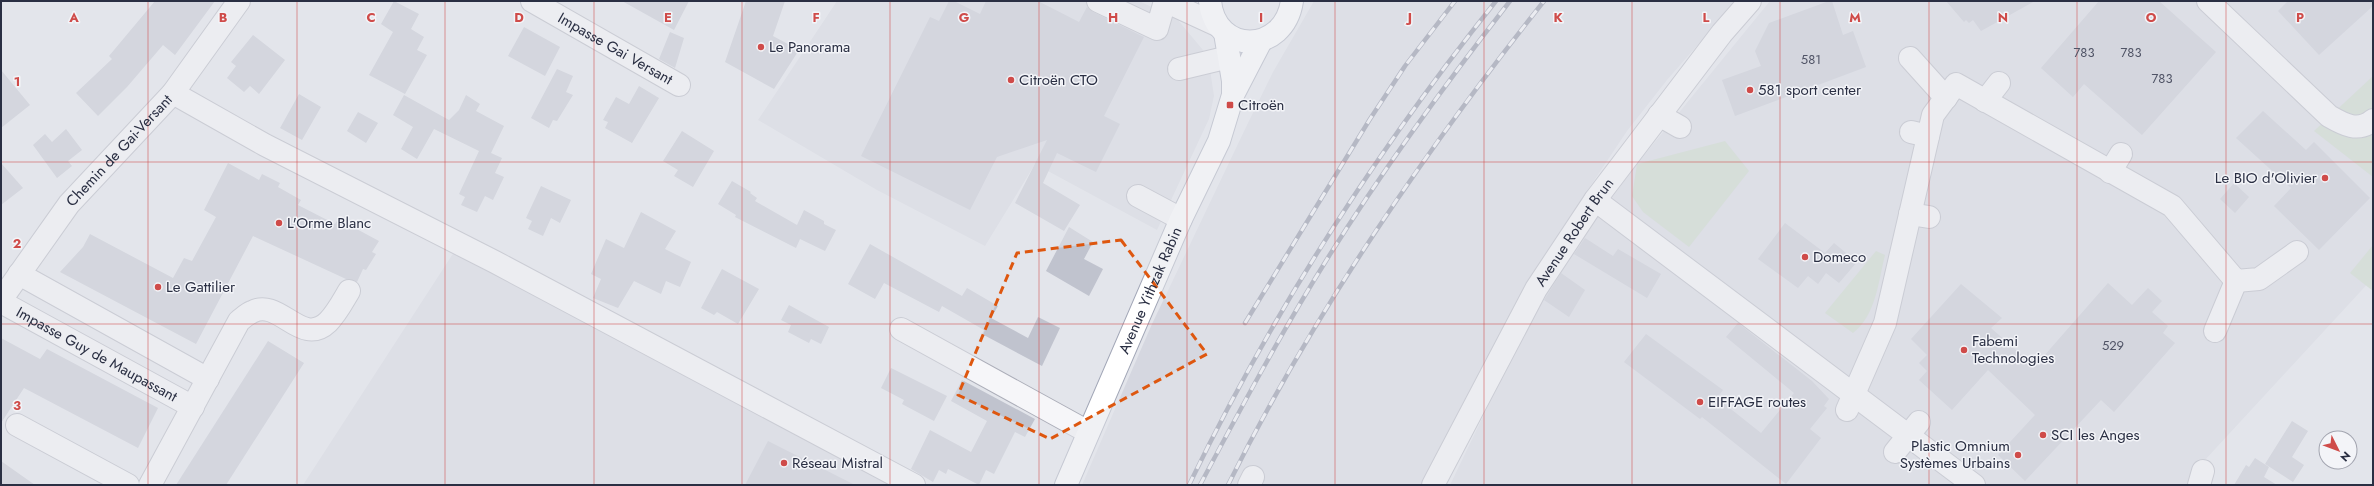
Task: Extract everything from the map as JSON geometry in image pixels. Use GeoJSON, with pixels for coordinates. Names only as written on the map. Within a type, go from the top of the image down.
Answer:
{"type":"FeatureCollection","features":[{"type":"Feature","properties":{"kind":"main road","name":"Avenue Yithzak Rabin"},"geometry":{"type":"LineString","coordinates":[[1210,1],[1211,12],[1221,29],[1229,57],[1233,95]]}},
{"type":"Feature","properties":{"kind":"main road"},"geometry":{"type":"LineString","coordinates":[[1221,29],[1242,40],[1261,41],[1274,35],[1284,26],[1290,13],[1292,1]]}},
{"type":"Feature","properties":{"kind":"main road","name":"Avenue Yithzak Rabin"},"geometry":{"type":"LineString","coordinates":[[1066,485],[1181,219],[1219,141],[1233,95],[1261,41]]}},
{"type":"Feature","properties":{"kind":"street","name":"Chemin de Gai-Versant"},"geometry":{"type":"LineString","coordinates":[[1,301],[69,204],[173,93],[239,1]]}},
{"type":"Feature","properties":{"kind":"street","name":"Impasse Gai Versant"},"geometry":{"type":"LineString","coordinates":[[532,1],[678,85]]}},
{"type":"Feature","properties":{"kind":"street"},"geometry":{"type":"LineString","coordinates":[[1098,1],[1157,35],[1165,1],[1221,29]]}},
{"type":"Feature","properties":{"kind":"street","name":"Avenue Robert Brun"},"geometry":{"type":"LineString","coordinates":[[1433,485],[1536,288],[1595,200],[1722,33],[1750,1]]}},
{"type":"Feature","properties":{"kind":"street"},"geometry":{"type":"LineString","coordinates":[[2208,1],[2329,116],[2347,127],[2368,125],[2373,120]]}},
{"type":"Feature","properties":{"kind":"street"},"geometry":{"type":"LineString","coordinates":[[1179,68],[1229,57]]}},
{"type":"Feature","properties":{"kind":"street"},"geometry":{"type":"LineString","coordinates":[[1910,58],[1946,98]]}},
{"type":"Feature","properties":{"kind":"street"},"geometry":{"type":"LineString","coordinates":[[1985,101],[1999,83]]}},
{"type":"Feature","properties":{"kind":"street"},"geometry":{"type":"LineString","coordinates":[[1851,403],[1885,323],[1907,260],[1919,216],[1920,134],[1956,84],[1985,101],[2116,163],[2172,206],[2236,282]]}},
{"type":"Feature","properties":{"kind":"street"},"geometry":{"type":"LineString","coordinates":[[173,93],[265,145],[495,262],[914,485]]}},
{"type":"Feature","properties":{"kind":"street"},"geometry":{"type":"LineString","coordinates":[[1659,115],[1680,127]]}},
{"type":"Feature","properties":{"kind":"street"},"geometry":{"type":"LineString","coordinates":[[1138,196],[1181,219]]}},
{"type":"Feature","properties":{"kind":"street"},"geometry":{"type":"LineString","coordinates":[[1595,200],[1683,278],[1745,302],[1851,403],[1907,436],[1950,457],[1974,485]]}},
{"type":"Feature","properties":{"kind":"street"},"geometry":{"type":"LineString","coordinates":[[2236,282],[2259,278],[2297,252]]}},
{"type":"Feature","properties":{"kind":"street"},"geometry":{"type":"LineString","coordinates":[[19,274],[208,379]]}},
{"type":"Feature","properties":{"kind":"street"},"geometry":{"type":"LineString","coordinates":[[2215,331],[2236,282]]}},
{"type":"Feature","properties":{"kind":"street"},"geometry":{"type":"LineString","coordinates":[[150,485],[239,321],[253,311],[270,310],[309,331],[317,329],[328,322],[349,291]]}},
{"type":"Feature","properties":{"kind":"street","name":"Impasse Guy de Maupassant"},"geometry":{"type":"LineString","coordinates":[[1,301],[193,407]]}},
{"type":"Feature","properties":{"kind":"street"},"geometry":{"type":"LineString","coordinates":[[901,329],[1088,432]]}},
{"type":"Feature","properties":{"kind":"street"},"geometry":{"type":"LineString","coordinates":[[17,425],[128,485]]}},
{"type":"Feature","properties":{"kind":"highlighted area"},"geometry":{"type":"Polygon","coordinates":[[[1121,240],[1207,354],[1050,439],[958,395],[1017,253],[1121,240]]]}},
{"type":"Feature","properties":{"kind":"shaded area"},"geometry":{"type":"Polygon","coordinates":[[[837,1],[1139,1],[1177,19],[1208,56],[1214,96],[1209,119],[1157,230],[1035,164],[985,246],[877,190],[758,120],[837,1]]]}},
{"type":"Feature","properties":{"kind":"shaded area"},"geometry":{"type":"Polygon","coordinates":[[[1314,1],[1736,1],[1667,80],[1627,131],[1563,227],[1527,289],[1423,485],[1082,485],[1152,324],[1247,125],[1273,72],[1314,1]]]}},
{"type":"Feature","properties":{"kind":"shaded area"},"geometry":{"type":"Polygon","coordinates":[[[1770,1],[2373,1],[2373,278],[2205,460],[2210,485],[1450,485],[1489,404],[1525,316],[1637,164],[1770,1]]]}},
{"type":"Feature","properties":{"kind":"shaded area"},"geometry":{"type":"Polygon","coordinates":[[[456,249],[895,485],[303,485],[456,249]]]}},
{"type":"Feature","properties":{"kind":"green space"},"geometry":{"type":"Polygon","coordinates":[[[2373,76],[2373,177],[2314,131],[2373,76]]]}},
{"type":"Feature","properties":{"kind":"green space"},"geometry":{"type":"Polygon","coordinates":[[[1725,141],[1749,171],[1689,247],[1643,212],[1632,196],[1637,164],[1725,141]]]}},
{"type":"Feature","properties":{"kind":"green space"},"geometry":{"type":"Polygon","coordinates":[[[2373,245],[2373,291],[2350,273],[2373,245]]]}},
{"type":"Feature","properties":{"kind":"green space"},"geometry":{"type":"Polygon","coordinates":[[[1876,251],[1885,255],[1875,298],[1867,317],[1861,326],[1853,333],[1825,313],[1876,251]]]}},
{"type":"Feature","properties":{"kind":"building"},"geometry":{"type":"Polygon","coordinates":[[[155,1],[215,1],[175,55],[163,45],[127,87],[98,116],[76,93],[112,59],[109,56],[155,1]]]}},
{"type":"Feature","properties":{"kind":"building"},"geometry":{"type":"Polygon","coordinates":[[[394,1],[419,14],[411,29],[424,37],[417,50],[427,55],[405,94],[369,75],[393,32],[381,24],[394,1]]]}},
{"type":"Feature","properties":{"kind":"building"},"geometry":{"type":"Polygon","coordinates":[[[622,1],[689,1],[674,30],[622,1]]]}},
{"type":"Feature","properties":{"kind":"building","name":"Le Panorama"},"geometry":{"type":"Polygon","coordinates":[[[746,1],[785,1],[773,36],[799,50],[774,89],[725,62],[746,1]]]}},
{"type":"Feature","properties":{"kind":"building","name":"Citroën CTO"},"geometry":{"type":"Polygon","coordinates":[[[949,1],[954,1],[980,14],[986,1],[1038,1],[1079,22],[1087,7],[1093,12],[1144,37],[1104,116],[1120,124],[1096,172],[1057,153],[1043,183],[1080,205],[1064,231],[1015,203],[1047,140],[997,157],[970,210],[861,156],[930,17],[939,21],[949,1]]]}},
{"type":"Feature","properties":{"kind":"building"},"geometry":{"type":"Polygon","coordinates":[[[1832,1],[1843,35],[1853,31],[1866,67],[1735,116],[1722,80],[1761,66],[1755,51],[1769,23],[1832,1]]]}},
{"type":"Feature","properties":{"kind":"building"},"geometry":{"type":"Polygon","coordinates":[[[1946,1],[2035,1],[1981,31],[1973,20],[1969,23],[1966,20],[1964,22],[1946,1]]]}},
{"type":"Feature","properties":{"kind":"building"},"geometry":{"type":"Polygon","coordinates":[[[2099,1],[2159,1],[2216,52],[2142,135],[2084,84],[2073,97],[2041,68],[2099,1]]]}},
{"type":"Feature","properties":{"kind":"building"},"geometry":{"type":"Polygon","coordinates":[[[2288,1],[2373,1],[2373,6],[2319,55],[2278,11],[2288,1]]]}},
{"type":"Feature","properties":{"kind":"building"},"geometry":{"type":"Polygon","coordinates":[[[524,27],[560,47],[545,76],[508,56],[524,27]]]}},
{"type":"Feature","properties":{"kind":"building"},"geometry":{"type":"Polygon","coordinates":[[[670,32],[684,38],[675,68],[659,59],[670,32]]]}},
{"type":"Feature","properties":{"kind":"building"},"geometry":{"type":"Polygon","coordinates":[[[253,35],[285,60],[259,94],[250,86],[244,92],[227,78],[236,66],[231,62],[253,35]]]}},
{"type":"Feature","properties":{"kind":"building"},"geometry":{"type":"Polygon","coordinates":[[[557,69],[573,76],[566,92],[573,95],[557,121],[553,120],[549,128],[531,118],[557,69]]]}},
{"type":"Feature","properties":{"kind":"building"},"geometry":{"type":"Polygon","coordinates":[[[1,70],[30,105],[1,128],[1,70]]]}},
{"type":"Feature","properties":{"kind":"building"},"geometry":{"type":"Polygon","coordinates":[[[639,86],[659,98],[632,143],[605,128],[608,122],[603,120],[616,97],[629,104],[639,86]]]}},
{"type":"Feature","properties":{"kind":"building"},"geometry":{"type":"Polygon","coordinates":[[[299,94],[321,107],[302,140],[280,128],[299,94]]]}},
{"type":"Feature","properties":{"kind":"building"},"geometry":{"type":"Polygon","coordinates":[[[404,95],[449,120],[459,110],[466,95],[480,104],[476,111],[504,126],[491,153],[502,158],[495,173],[504,177],[493,200],[485,196],[477,212],[461,205],[465,197],[459,194],[479,151],[434,129],[417,159],[401,149],[413,127],[393,115],[404,95]]]}},
{"type":"Feature","properties":{"kind":"building","name":"Le BIO d'Olivier"},"geometry":{"type":"Polygon","coordinates":[[[2263,111],[2306,150],[2314,142],[2370,198],[2319,250],[2274,206],[2291,188],[2236,138],[2263,111]]]}},
{"type":"Feature","properties":{"kind":"building"},"geometry":{"type":"Polygon","coordinates":[[[358,112],[378,123],[366,143],[347,131],[358,112]]]}},
{"type":"Feature","properties":{"kind":"building"},"geometry":{"type":"Polygon","coordinates":[[[66,129],[82,150],[68,161],[72,166],[57,178],[33,145],[45,134],[52,142],[66,129]]]}},
{"type":"Feature","properties":{"kind":"building"},"geometry":{"type":"Polygon","coordinates":[[[682,131],[714,151],[693,187],[674,176],[678,170],[663,161],[682,131]]]}},
{"type":"Feature","properties":{"kind":"building"},"geometry":{"type":"Polygon","coordinates":[[[1,163],[23,188],[1,205],[1,163]]]}},
{"type":"Feature","properties":{"kind":"building"},"geometry":{"type":"Polygon","coordinates":[[[228,163],[259,180],[262,174],[280,183],[278,187],[301,200],[298,205],[335,224],[338,219],[379,241],[372,252],[376,254],[366,270],[363,269],[357,282],[346,279],[253,236],[196,344],[60,272],[83,247],[90,234],[173,278],[184,258],[192,261],[216,217],[204,210],[228,163]]]}},
{"type":"Feature","properties":{"kind":"building"},"geometry":{"type":"Polygon","coordinates":[[[732,181],[751,192],[750,193],[757,198],[755,201],[797,225],[804,210],[824,221],[824,224],[836,230],[825,251],[800,239],[796,248],[735,217],[736,215],[718,204],[732,181]]]}},
{"type":"Feature","properties":{"kind":"building"},"geometry":{"type":"Polygon","coordinates":[[[2234,183],[2249,197],[2235,213],[2220,199],[2234,183]]]}},
{"type":"Feature","properties":{"kind":"building"},"geometry":{"type":"Polygon","coordinates":[[[541,186],[571,200],[560,223],[551,218],[543,236],[528,229],[532,221],[526,218],[541,186]]]}},
{"type":"Feature","properties":{"kind":"building"},"geometry":{"type":"Polygon","coordinates":[[[641,212],[676,231],[665,249],[691,262],[680,287],[666,281],[661,294],[634,281],[618,308],[593,298],[601,279],[591,274],[606,239],[624,248],[641,212]]]}},
{"type":"Feature","properties":{"kind":"building","name":"Domeco"},"geometry":{"type":"Polygon","coordinates":[[[1785,223],[1825,253],[1834,243],[1857,262],[1839,283],[1826,273],[1818,284],[1808,276],[1798,288],[1758,259],[1785,223]]]}},
{"type":"Feature","properties":{"kind":"building"},"geometry":{"type":"Polygon","coordinates":[[[1069,227],[1093,242],[1084,259],[1103,269],[1089,296],[1046,271],[1069,227]]]}},
{"type":"Feature","properties":{"kind":"building"},"geometry":{"type":"Polygon","coordinates":[[[1585,238],[1613,256],[1618,249],[1661,274],[1647,298],[1574,254],[1585,238]]]}},
{"type":"Feature","properties":{"kind":"building"},"geometry":{"type":"Polygon","coordinates":[[[870,244],[962,296],[967,288],[998,306],[991,318],[1028,338],[1038,317],[1060,328],[1042,366],[982,334],[984,330],[942,306],[939,312],[884,283],[875,299],[848,284],[870,244]]]}},
{"type":"Feature","properties":{"kind":"building"},"geometry":{"type":"Polygon","coordinates":[[[722,269],[759,289],[738,324],[717,312],[714,315],[701,308],[722,269]]]}},
{"type":"Feature","properties":{"kind":"building"},"geometry":{"type":"Polygon","coordinates":[[[1561,273],[1585,290],[1569,317],[1544,300],[1561,273]]]}},
{"type":"Feature","properties":{"kind":"building"},"geometry":{"type":"Polygon","coordinates":[[[2108,283],[2132,305],[2148,288],[2162,301],[2152,312],[2168,326],[2163,333],[2175,343],[2114,412],[2101,400],[2025,481],[1998,455],[2035,415],[1988,370],[1952,410],[1919,380],[1927,371],[1919,363],[1927,355],[1911,339],[1961,284],[2002,318],[1991,328],[2033,365],[2036,365],[2108,283]]]}},
{"type":"Feature","properties":{"kind":"building"},"geometry":{"type":"Polygon","coordinates":[[[789,305],[829,327],[821,344],[811,339],[809,343],[788,332],[791,325],[781,320],[789,305]]]}},
{"type":"Feature","properties":{"kind":"building","name":"EIFFAGE routes"},"geometry":{"type":"Polygon","coordinates":[[[1738,323],[1812,381],[1829,399],[1824,406],[1827,408],[1810,429],[1821,438],[1786,484],[1702,417],[1700,419],[1624,362],[1646,334],[1723,390],[1717,398],[1761,433],[1794,393],[1726,337],[1738,323]]]}},
{"type":"Feature","properties":{"kind":"building"},"geometry":{"type":"Polygon","coordinates":[[[1,338],[40,359],[47,349],[158,408],[138,448],[24,388],[1,423],[1,338]]]}},
{"type":"Feature","properties":{"kind":"building"},"geometry":{"type":"Polygon","coordinates":[[[268,341],[304,363],[226,485],[176,485],[268,341]]]}},
{"type":"Feature","properties":{"kind":"building"},"geometry":{"type":"Polygon","coordinates":[[[891,368],[947,396],[934,421],[902,404],[904,400],[881,388],[891,368]]]}},
{"type":"Feature","properties":{"kind":"building"},"geometry":{"type":"Polygon","coordinates":[[[962,380],[1035,419],[1025,437],[1015,432],[994,474],[986,470],[979,485],[948,469],[946,474],[939,470],[933,482],[911,469],[930,430],[971,452],[987,421],[951,401],[962,380]]]}},
{"type":"Feature","properties":{"kind":"building"},"geometry":{"type":"Polygon","coordinates":[[[2292,421],[2308,431],[2292,457],[2304,465],[2293,482],[2265,464],[2292,421]]]}},
{"type":"Feature","properties":{"kind":"building","name":"Réseau Mistral"},"geometry":{"type":"Polygon","coordinates":[[[768,441],[855,485],[745,485],[768,441]]]}},
{"type":"Feature","properties":{"kind":"building"},"geometry":{"type":"Polygon","coordinates":[[[2255,458],[2269,467],[2264,477],[2277,485],[2234,485],[2246,465],[2249,467],[2255,458]]]}},
{"type":"Feature","properties":{"kind":"building"},"geometry":{"type":"Polygon","coordinates":[[[1,461],[35,485],[1,485],[1,461]]]}},
{"type":"Feature","properties":{"kind":"railway"},"geometry":{"type":"LineString","coordinates":[[1245,323],[1370,119],[1405,66],[1455,1]]}},
{"type":"Feature","properties":{"kind":"railway"},"geometry":{"type":"LineString","coordinates":[[1189,485],[1255,358],[1329,234],[1368,174],[1410,115],[1496,1]]}},
{"type":"Feature","properties":{"kind":"railway"},"geometry":{"type":"LineString","coordinates":[[1200,485],[1278,341],[1350,223],[1416,126],[1510,1]]}},
{"type":"Feature","properties":{"kind":"railway"},"geometry":{"type":"LineString","coordinates":[[1228,485],[1261,421],[1297,358],[1373,235],[1456,116],[1544,1]]}},
{"type":"Feature","properties":{"kind":"place","name":"Le Panorama"},"geometry":{"type":"Point","coordinates":[761,47]}},
{"type":"Feature","properties":{"kind":"place","name":"Citroën CTO"},"geometry":{"type":"Point","coordinates":[1011,80]}},
{"type":"Feature","properties":{"kind":"place","name":"581 sport center"},"geometry":{"type":"Point","coordinates":[1750,90]}},
{"type":"Feature","properties":{"kind":"place","name":"Citroën"},"geometry":{"type":"Point","coordinates":[1230,105]}},
{"type":"Feature","properties":{"kind":"place","name":"Le BIO d'Olivier"},"geometry":{"type":"Point","coordinates":[2325,178]}},
{"type":"Feature","properties":{"kind":"place","name":"L'Orme Blanc"},"geometry":{"type":"Point","coordinates":[279,223]}},
{"type":"Feature","properties":{"kind":"place","name":"Domeco"},"geometry":{"type":"Point","coordinates":[1805,257]}},
{"type":"Feature","properties":{"kind":"place","name":"Le Gattilier"},"geometry":{"type":"Point","coordinates":[158,287]}},
{"type":"Feature","properties":{"kind":"place","name":"Fabemi Technologies"},"geometry":{"type":"Point","coordinates":[1964,350]}},
{"type":"Feature","properties":{"kind":"place","name":"EIFFAGE routes"},"geometry":{"type":"Point","coordinates":[1700,402]}},
{"type":"Feature","properties":{"kind":"place","name":"SCI les Anges"},"geometry":{"type":"Point","coordinates":[2043,435]}},
{"type":"Feature","properties":{"kind":"place","name":"Plastic Omnium Systèmes Urbains"},"geometry":{"type":"Point","coordinates":[2018,455]}},
{"type":"Feature","properties":{"kind":"place","name":"Réseau Mistral"},"geometry":{"type":"Point","coordinates":[784,463]}}]}
